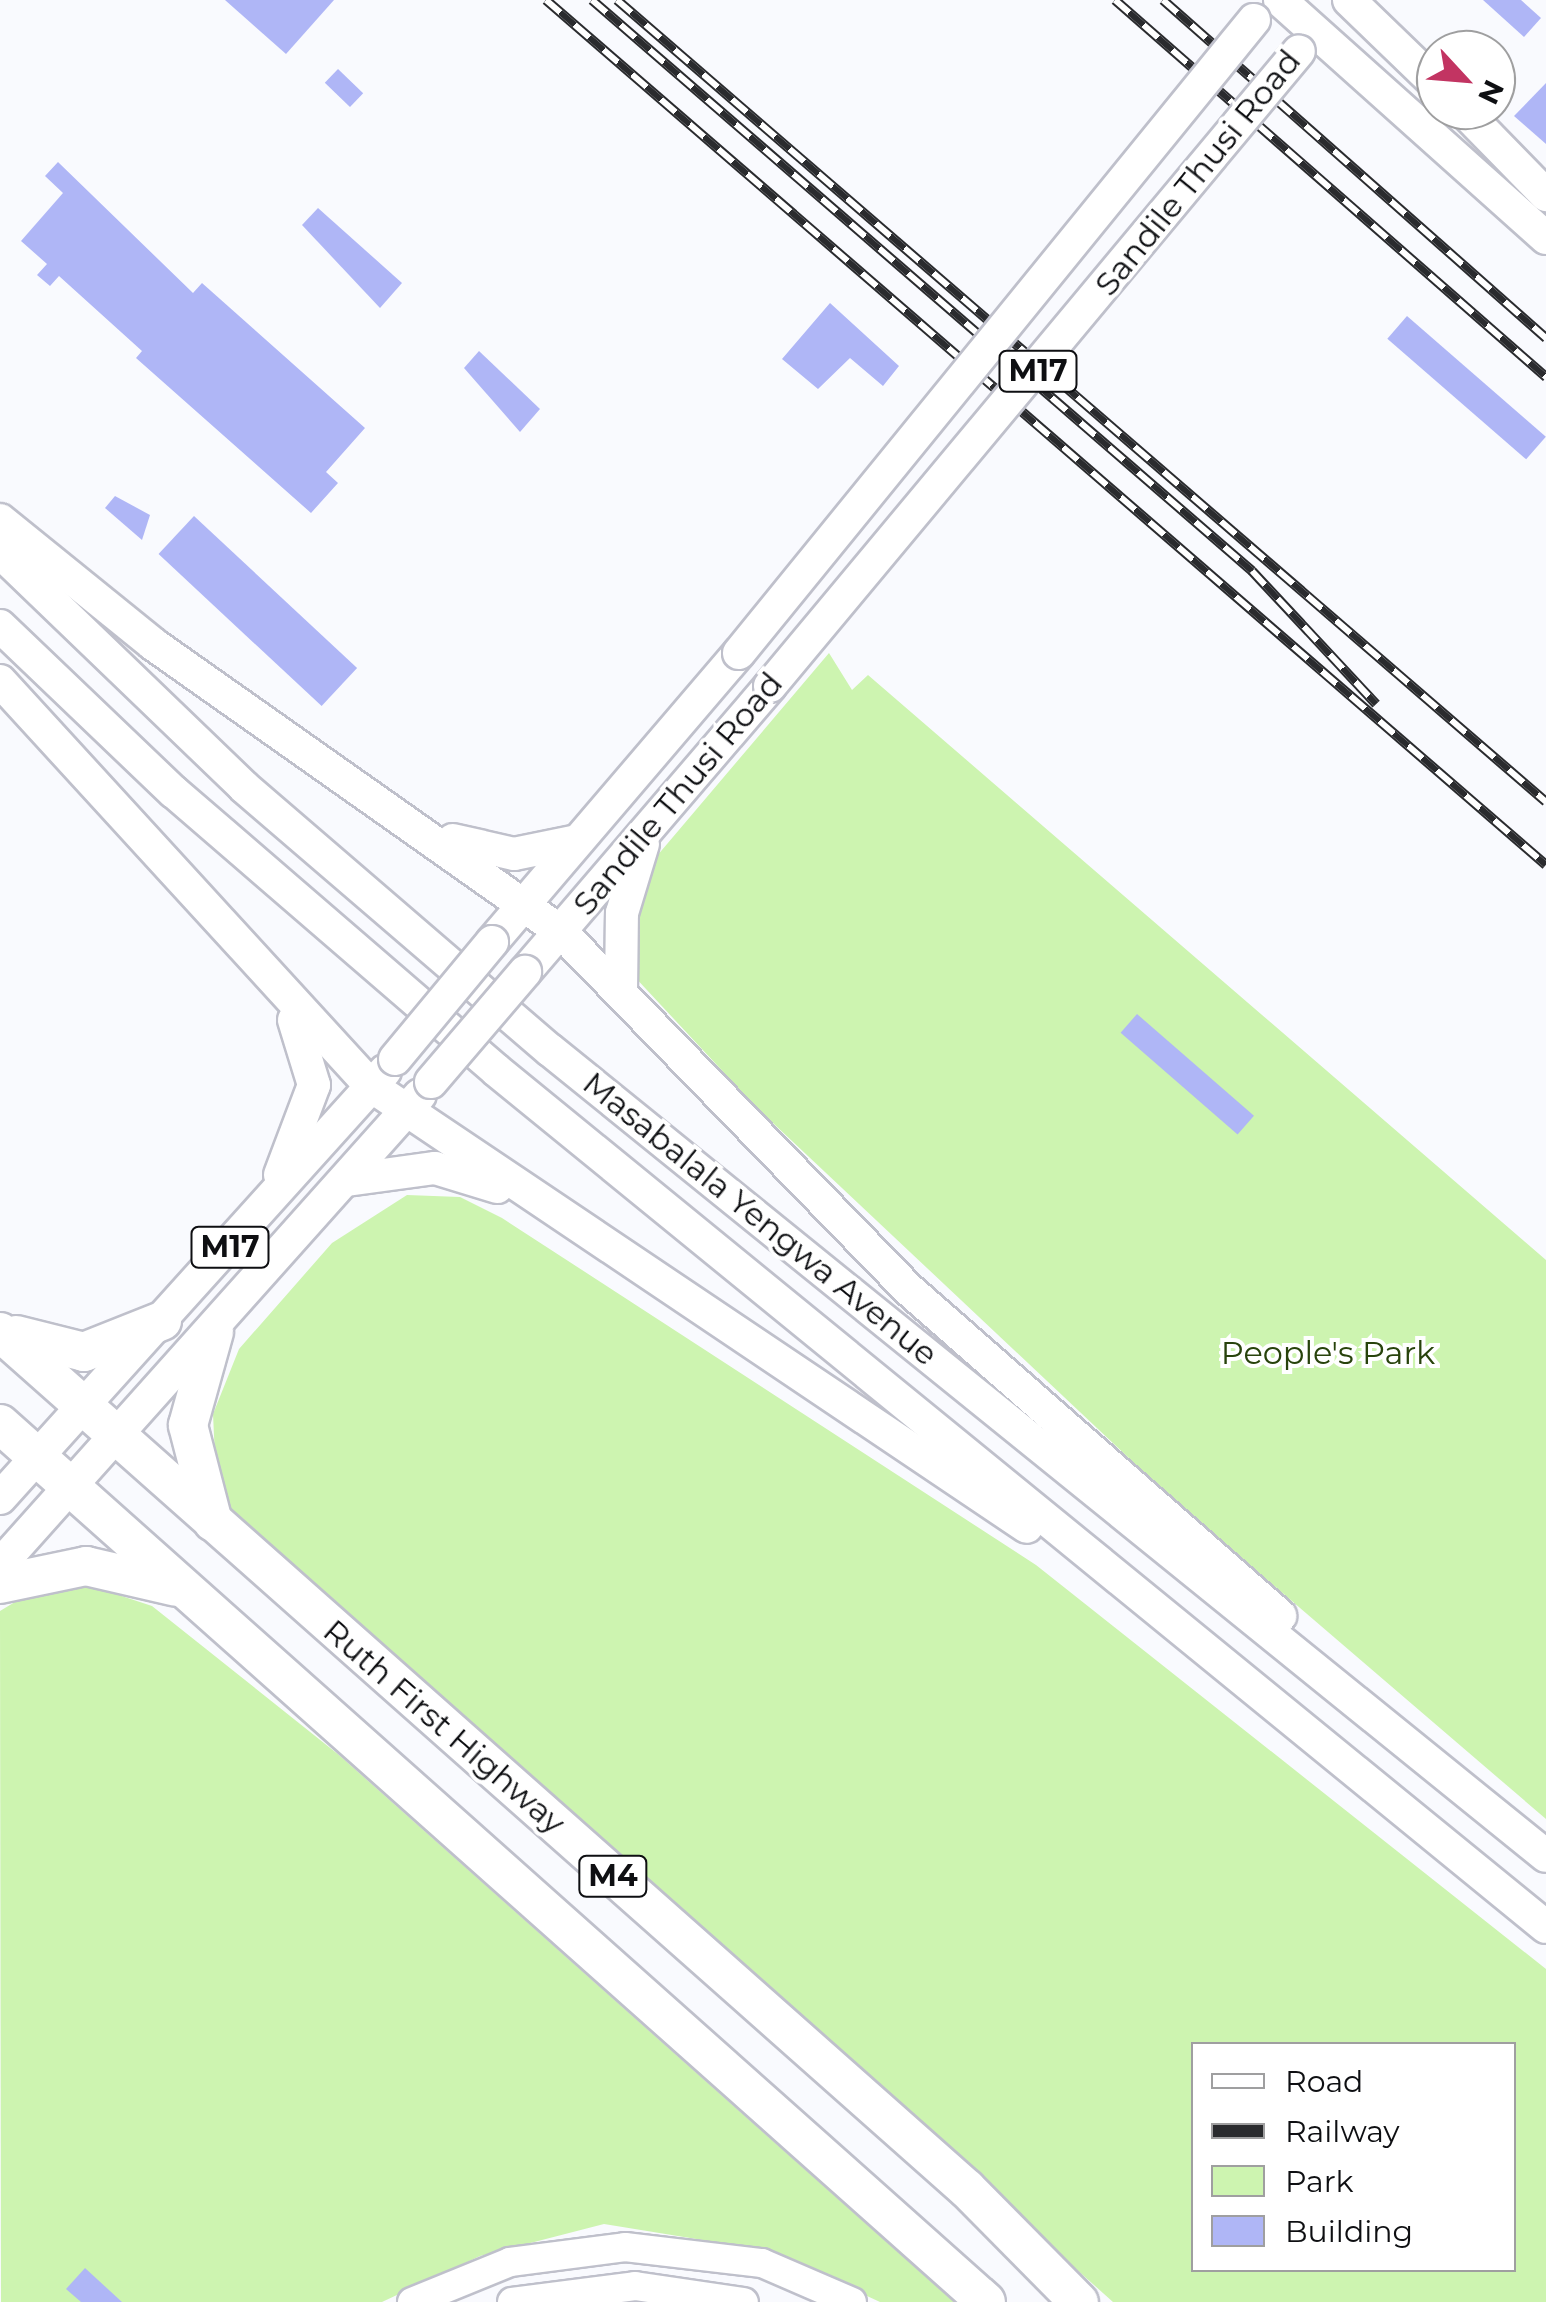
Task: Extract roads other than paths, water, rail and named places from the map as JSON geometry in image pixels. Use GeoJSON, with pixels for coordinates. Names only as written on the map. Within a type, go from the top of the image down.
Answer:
{"type":"FeatureCollection","features":[{"type":"Feature","properties":{"kind":"highway"},"geometry":{"type":"LineString","coordinates":[[0,1330],[38,1346],[84,1352],[162,1322]]}},
{"type":"Feature","properties":{"kind":"highway","name":"M4"},"geometry":{"type":"LineString","coordinates":[[0,1330],[117,1438]]}},
{"type":"Feature","properties":{"kind":"highway"},"geometry":{"type":"LineString","coordinates":[[213,1522],[188,1424],[214,1332]]}},
{"type":"Feature","properties":{"kind":"highway","name":"M4"},"geometry":{"type":"LineString","coordinates":[[0,1424],[71,1487]]}},
{"type":"Feature","properties":{"kind":"highway","name":"Ruth First Highway"},"geometry":{"type":"LineString","coordinates":[[117,1438],[967,2189],[1079,2302]]}},
{"type":"Feature","properties":{"kind":"highway","name":"Ruth First Highway"},"geometry":{"type":"LineString","coordinates":[[71,1487],[197,1594],[986,2302]]}},
{"type":"Feature","properties":{"kind":"highway"},"geometry":{"type":"LineString","coordinates":[[0,1584],[86,1566],[197,1594]]}},
{"type":"Feature","properties":{"kind":"main road"},"geometry":{"type":"LineString","coordinates":[[1280,0],[1545,235]]}},
{"type":"Feature","properties":{"kind":"main road"},"geometry":{"type":"LineString","coordinates":[[1348,0],[1416,65]]}},
{"type":"Feature","properties":{"kind":"main road","name":"Sandile Thusi Road"},"geometry":{"type":"LineString","coordinates":[[0,1498],[395,1059],[739,653],[1261,10]]}},
{"type":"Feature","properties":{"kind":"main road","name":"Sandile Thusi Road"},"geometry":{"type":"LineString","coordinates":[[0,1565],[214,1332],[770,686],[1313,26]]}},
{"type":"Feature","properties":{"kind":"main road"},"geometry":{"type":"LineString","coordinates":[[1483,130],[1546,195]]}},
{"type":"Feature","properties":{"kind":"main road"},"geometry":{"type":"LineString","coordinates":[[0,520],[153,644],[416,826],[560,932],[907,1288],[1480,1802]]}},
{"type":"Feature","properties":{"kind":"main road","name":"Masabalala Yengwa Avenue"},"geometry":{"type":"LineString","coordinates":[[0,552],[244,788],[550,1050],[1546,1856]]}},
{"type":"Feature","properties":{"kind":"main road","name":"Masabalala Yengwa Avenue"},"geometry":{"type":"LineString","coordinates":[[0,626],[174,792],[496,1070],[1546,1928]]}},
{"type":"Feature","properties":{"kind":"main road"},"geometry":{"type":"LineString","coordinates":[[0,681],[279,992],[372,1086],[606,1246],[965,1481],[1329,1752]]}},
{"type":"Feature","properties":{"kind":"main road"},"geometry":{"type":"LineString","coordinates":[[416,826],[496,853],[578,841]]}},
{"type":"Feature","properties":{"kind":"main road"},"geometry":{"type":"LineString","coordinates":[[621,992],[622,914],[647,830]]}},
{"type":"Feature","properties":{"kind":"main road"},"geometry":{"type":"LineString","coordinates":[[266,1206],[314,1085],[310,1052],[279,992]]}},
{"type":"Feature","properties":{"kind":"main road"},"geometry":{"type":"LineString","coordinates":[[347,1180],[462,1172],[606,1246]]}},
{"type":"Feature","properties":{"kind":"street"},"geometry":{"type":"LineString","coordinates":[[412,2302],[510,2262],[625,2247],[762,2264],[852,2302]]}},
{"type":"Feature","properties":{"kind":"street"},"geometry":{"type":"LineString","coordinates":[[512,2302],[635,2286],[744,2302]]}},
{"type":"Feature","properties":{"kind":"railway"},"geometry":{"type":"LineString","coordinates":[[546,0],[1546,865]]}},
{"type":"Feature","properties":{"kind":"railway"},"geometry":{"type":"LineString","coordinates":[[592,0],[1252,571],[1376,704]]}},
{"type":"Feature","properties":{"kind":"railway"},"geometry":{"type":"LineString","coordinates":[[617,0],[1546,802]]}},
{"type":"Feature","properties":{"kind":"railway"},"geometry":{"type":"LineString","coordinates":[[1115,0],[1546,377]]}},
{"type":"Feature","properties":{"kind":"railway"},"geometry":{"type":"LineString","coordinates":[[1163,0],[1546,338]]}},
{"type":"Feature","properties":{"kind":"park label","name":"People's Park"},"geometry":{"type":"Point","coordinates":[1328,1353]}}]}
